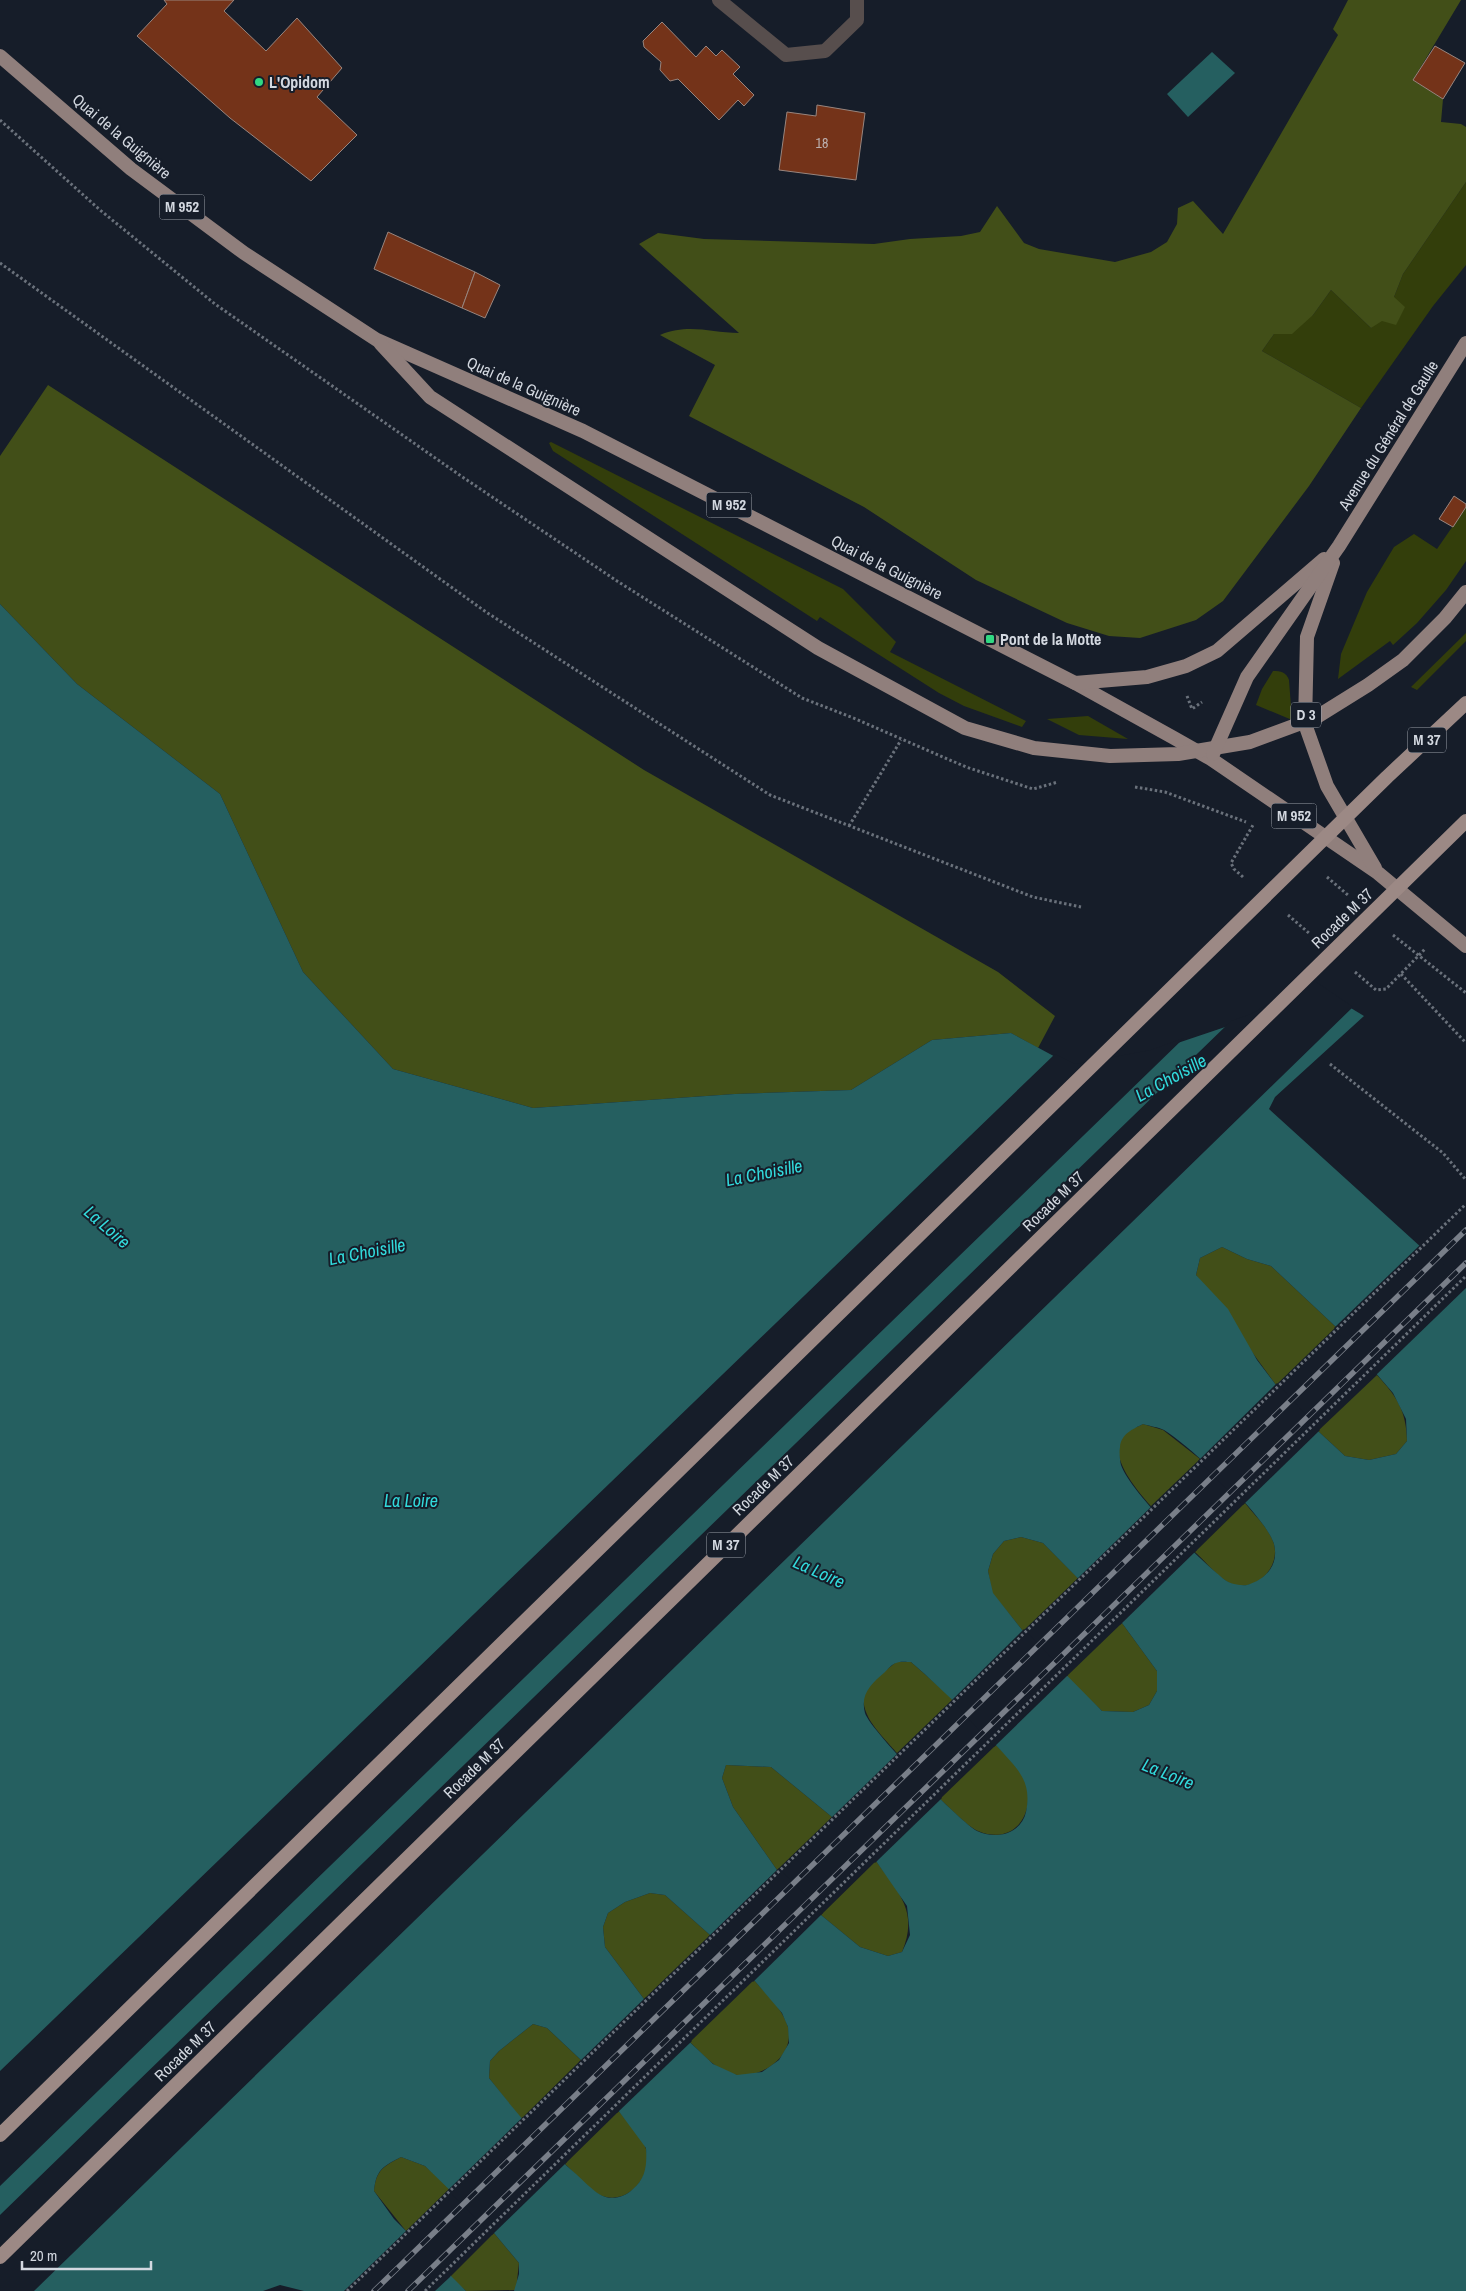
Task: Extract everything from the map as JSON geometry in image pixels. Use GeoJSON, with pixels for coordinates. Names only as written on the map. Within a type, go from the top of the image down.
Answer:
{"type":"FeatureCollection","features":[{"type":"Feature","properties":{"kind":"highway","name":"M 37"},"geometry":{"type":"LineString","coordinates":[[0,2134],[1387,777],[1466,704]]}},
{"type":"Feature","properties":{"kind":"highway","name":"Rocade M 37"},"geometry":{"type":"LineString","coordinates":[[0,2257],[1466,821]]}},
{"type":"Feature","properties":{"kind":"main road","name":"Quai de la Guignière"},"geometry":{"type":"LineString","coordinates":[[0,56],[131,169],[244,253],[378,340],[583,431],[1075,683]]}},
{"type":"Feature","properties":{"kind":"main road"},"geometry":{"type":"LineString","coordinates":[[378,340],[430,397],[818,648],[965,728],[1034,748],[1110,756],[1178,754],[1250,742],[1314,718],[1403,660],[1445,618],[1466,592]]}},
{"type":"Feature","properties":{"kind":"main road","name":"Avenue du Général de Gaulle"},"geometry":{"type":"LineString","coordinates":[[1339,546],[1466,343]]}},
{"type":"Feature","properties":{"kind":"main road","name":"D 3"},"geometry":{"type":"LineString","coordinates":[[1075,683],[1147,677],[1186,666],[1217,651],[1339,546]]}},
{"type":"Feature","properties":{"kind":"main road","name":"D 3"},"geometry":{"type":"LineString","coordinates":[[1211,759],[1247,677],[1339,546]]}},
{"type":"Feature","properties":{"kind":"main road","name":"D 3"},"geometry":{"type":"LineString","coordinates":[[1339,546],[1307,637],[1305,724],[1327,786],[1378,873]]}},
{"type":"Feature","properties":{"kind":"main road","name":"M 952"},"geometry":{"type":"LineString","coordinates":[[1075,683],[1211,759],[1378,873]]}},
{"type":"Feature","properties":{"kind":"main road"},"geometry":{"type":"LineString","coordinates":[[1378,873],[1466,946]]}},
{"type":"Feature","properties":{"kind":"street"},"geometry":{"type":"LineString","coordinates":[[719,0],[786,55],[825,52],[857,20],[857,0]]}},
{"type":"Feature","properties":{"kind":"path"},"geometry":{"type":"LineString","coordinates":[[0,120],[100,210],[215,304],[461,476],[617,581],[802,698],[856,719],[901,740],[849,826]]}},
{"type":"Feature","properties":{"kind":"path"},"geometry":{"type":"LineString","coordinates":[[0,263],[486,612],[770,795],[1033,897],[1081,907]]}},
{"type":"Feature","properties":{"kind":"path"},"geometry":{"type":"LineString","coordinates":[[1187,694],[1192,709],[1205,700]]}},
{"type":"Feature","properties":{"kind":"path"},"geometry":{"type":"LineString","coordinates":[[1165,792],[1254,824],[1231,863],[1234,869],[1249,882]]}},
{"type":"Feature","properties":{"kind":"path"},"geometry":{"type":"LineString","coordinates":[[1286,914],[1316,939]]}},
{"type":"Feature","properties":{"kind":"path"},"geometry":{"type":"LineString","coordinates":[[1353,971],[1376,990],[1386,989],[1401,974],[1466,1043]]}},
{"type":"Feature","properties":{"kind":"path"},"geometry":{"type":"LineString","coordinates":[[1330,1064],[1443,1153],[1466,1180]]}},
{"type":"Feature","properties":{"kind":"path"},"geometry":{"type":"LineString","coordinates":[[347,2291],[1466,1204]]}},
{"type":"Feature","properties":{"kind":"path"},"geometry":{"type":"LineString","coordinates":[[425,2291],[1466,1276]]}},
{"type":"Feature","properties":{"kind":"shaded area"},"geometry":{"type":"Polygon","coordinates":[[[1466,182],[1466,265],[1433,306],[1361,408],[1262,351],[1274,334],[1313,315],[1331,290],[1371,328],[1394,297],[1403,274],[1466,182]]]}},
{"type":"Feature","properties":{"kind":"shaded area"},"geometry":{"type":"Polygon","coordinates":[[[551,442],[843,589],[896,642],[890,652],[1026,721],[1022,727],[964,706],[939,693],[820,617],[817,621],[553,451],[549,443],[551,442]]]}},
{"type":"Feature","properties":{"kind":"shaded area"},"geometry":{"type":"Polygon","coordinates":[[[1466,507],[1466,561],[1446,590],[1417,623],[1393,645],[1390,641],[1338,679],[1341,654],[1367,592],[1394,547],[1414,534],[1437,549],[1466,507]]]}},
{"type":"Feature","properties":{"kind":"shaded area"},"geometry":{"type":"Polygon","coordinates":[[[1466,633],[1466,641],[1417,690],[1411,687],[1466,633]]]}},
{"type":"Feature","properties":{"kind":"shaded area"},"geometry":{"type":"Polygon","coordinates":[[[1273,671],[1283,672],[1289,680],[1292,720],[1256,705],[1262,689],[1273,671]]]}},
{"type":"Feature","properties":{"kind":"shaded area"},"geometry":{"type":"Polygon","coordinates":[[[1088,716],[1128,739],[1079,735],[1047,719],[1088,716]]]}},
{"type":"Feature","properties":{"kind":"green space"},"geometry":{"type":"Polygon","coordinates":[[[1348,0],[1461,0],[1413,80],[1443,99],[1441,122],[1461,124],[1466,127],[1466,182],[1403,274],[1394,297],[1405,307],[1396,325],[1382,321],[1371,328],[1331,290],[1313,315],[1292,334],[1274,334],[1262,351],[1361,408],[1309,486],[1223,601],[1196,620],[1140,638],[1109,636],[1067,623],[976,580],[864,507],[689,416],[715,365],[660,335],[671,331],[691,329],[739,333],[639,244],[658,233],[704,239],[874,244],[910,239],[961,236],[980,232],[997,206],[1024,243],[1039,249],[1115,262],[1151,252],[1167,242],[1177,224],[1178,208],[1193,201],[1223,234],[1338,35],[1333,29],[1348,0]]]}},
{"type":"Feature","properties":{"kind":"green space"},"geometry":{"type":"Polygon","coordinates":[[[48,385],[644,770],[998,972],[1055,1016],[1038,1048],[1011,1033],[932,1040],[851,1090],[735,1094],[533,1108],[393,1069],[303,972],[220,794],[77,684],[0,604],[0,456],[48,385]]]}},
{"type":"Feature","properties":{"kind":"green space"},"geometry":{"type":"Polygon","coordinates":[[[1222,1247],[1247,1259],[1271,1266],[1336,1327],[1276,1385],[1196,1275],[1200,1258],[1222,1247]]]}},
{"type":"Feature","properties":{"kind":"green space"},"geometry":{"type":"Polygon","coordinates":[[[1377,1375],[1390,1390],[1399,1405],[1405,1421],[1407,1441],[1396,1454],[1369,1460],[1345,1456],[1318,1431],[1377,1375]]]}},
{"type":"Feature","properties":{"kind":"green space"},"geometry":{"type":"Polygon","coordinates":[[[1143,1424],[1163,1430],[1200,1459],[1151,1506],[1124,1470],[1118,1449],[1121,1439],[1128,1431],[1143,1424]]]}},
{"type":"Feature","properties":{"kind":"green space"},"geometry":{"type":"Polygon","coordinates":[[[1245,1503],[1272,1538],[1275,1554],[1273,1563],[1262,1578],[1245,1586],[1226,1581],[1195,1552],[1245,1503]]]}},
{"type":"Feature","properties":{"kind":"green space"},"geometry":{"type":"Polygon","coordinates":[[[1021,1537],[1043,1543],[1078,1578],[1023,1631],[992,1593],[988,1571],[993,1554],[1004,1541],[1021,1537]]]}},
{"type":"Feature","properties":{"kind":"green space"},"geometry":{"type":"Polygon","coordinates":[[[1122,1623],[1157,1671],[1157,1691],[1149,1705],[1133,1712],[1102,1711],[1066,1677],[1122,1623]]]}},
{"type":"Feature","properties":{"kind":"green space"},"geometry":{"type":"Polygon","coordinates":[[[896,1662],[911,1662],[953,1699],[897,1753],[871,1722],[864,1704],[869,1686],[896,1662]]]}},
{"type":"Feature","properties":{"kind":"green space"},"geometry":{"type":"Polygon","coordinates":[[[996,1745],[1022,1772],[1028,1789],[1028,1801],[1026,1813],[1013,1830],[1003,1834],[991,1835],[974,1829],[940,1799],[996,1745]]]}},
{"type":"Feature","properties":{"kind":"green space"},"geometry":{"type":"Polygon","coordinates":[[[726,1765],[771,1767],[832,1817],[777,1870],[733,1807],[722,1778],[726,1765]]]}},
{"type":"Feature","properties":{"kind":"green space"},"geometry":{"type":"Polygon","coordinates":[[[876,1861],[899,1893],[907,1914],[907,1938],[902,1952],[888,1956],[860,1947],[821,1915],[876,1861]]]}},
{"type":"Feature","properties":{"kind":"green space"},"geometry":{"type":"Polygon","coordinates":[[[650,1893],[665,1895],[710,1935],[644,1999],[605,1947],[603,1927],[608,1913],[625,1902],[650,1893]]]}},
{"type":"Feature","properties":{"kind":"green space"},"geometry":{"type":"Polygon","coordinates":[[[754,1980],[774,2002],[786,2020],[789,2037],[787,2047],[782,2055],[767,2069],[747,2075],[737,2075],[717,2067],[690,2042],[754,1980]]]}},
{"type":"Feature","properties":{"kind":"green space"},"geometry":{"type":"Polygon","coordinates":[[[533,2024],[547,2028],[581,2060],[521,2119],[489,2078],[490,2061],[499,2051],[533,2024]]]}},
{"type":"Feature","properties":{"kind":"green space"},"geometry":{"type":"Polygon","coordinates":[[[619,2111],[645,2145],[646,2169],[642,2179],[629,2193],[620,2197],[610,2198],[595,2192],[565,2164],[619,2111]]]}},
{"type":"Feature","properties":{"kind":"green space"},"geometry":{"type":"Polygon","coordinates":[[[401,2157],[425,2166],[450,2188],[406,2231],[374,2191],[379,2173],[390,2163],[401,2157]]]}},
{"type":"Feature","properties":{"kind":"green space"},"geometry":{"type":"Polygon","coordinates":[[[494,2233],[519,2263],[516,2290],[466,2291],[450,2277],[494,2233]]]}},
{"type":"Feature","properties":{"kind":"water"},"geometry":{"type":"Polygon","coordinates":[[[1212,52],[1235,73],[1188,117],[1167,94],[1212,52]]]}},
{"type":"Feature","properties":{"kind":"water","name":"La Loire"},"geometry":{"type":"Polygon","coordinates":[[[0,604],[77,684],[220,794],[303,972],[393,1069],[533,1108],[735,1094],[851,1090],[932,1040],[1011,1033],[1074,1067],[1151,1052],[1326,993],[1364,1016],[1275,1097],[1269,1109],[1466,1288],[1466,2291],[514,2291],[519,2274],[519,2263],[494,2233],[425,2166],[401,2157],[389,2163],[379,2173],[374,2191],[394,2219],[466,2291],[304,2291],[280,2285],[263,2291],[0,2291],[0,604]],[[1222,1247],[1200,1258],[1196,1275],[1228,1309],[1257,1360],[1276,1385],[1318,1431],[1345,1456],[1369,1460],[1396,1454],[1407,1441],[1406,1419],[1393,1393],[1336,1327],[1271,1266],[1247,1259],[1222,1247]],[[1143,1424],[1125,1435],[1121,1442],[1120,1451],[1121,1465],[1138,1492],[1167,1526],[1227,1581],[1237,1585],[1247,1585],[1262,1578],[1273,1564],[1275,1551],[1268,1531],[1257,1516],[1226,1482],[1164,1430],[1143,1424]],[[1021,1537],[1004,1541],[993,1554],[988,1571],[993,1593],[1023,1631],[1102,1711],[1133,1712],[1149,1705],[1157,1691],[1157,1671],[1122,1623],[1043,1543],[1021,1537]],[[911,1662],[893,1664],[875,1681],[865,1695],[865,1713],[871,1723],[916,1775],[977,1831],[984,1834],[1000,1835],[1019,1826],[1026,1812],[1027,1792],[1021,1775],[1013,1764],[938,1686],[911,1662]],[[726,1765],[722,1778],[733,1807],[777,1870],[821,1915],[860,1947],[888,1956],[902,1952],[910,1935],[907,1906],[876,1861],[832,1817],[771,1767],[726,1765]],[[650,1893],[625,1902],[608,1913],[603,1927],[605,1947],[644,1999],[713,2064],[737,2075],[762,2072],[779,2060],[789,2043],[788,2027],[782,2013],[754,1980],[710,1935],[665,1895],[650,1893]],[[533,2024],[499,2051],[490,2061],[489,2078],[499,2091],[541,2140],[593,2190],[603,2196],[617,2198],[625,2195],[637,2185],[645,2171],[646,2148],[581,2060],[547,2028],[533,2024]]]}},
{"type":"Feature","properties":{"kind":"pier"},"geometry":{"type":"Polygon","coordinates":[[[1312,979],[1353,1007],[34,2291],[0,2291],[0,2215],[1231,1021],[1251,1014],[1312,979]]]}},
{"type":"Feature","properties":{"kind":"pier"},"geometry":{"type":"Polygon","coordinates":[[[1184,1038],[0,2186],[0,2071],[1055,1054],[1075,1064],[1151,1050],[1184,1038]]]}},
{"type":"Feature","properties":{"kind":"pier"},"geometry":{"type":"Polygon","coordinates":[[[1421,1244],[1466,1285],[1466,1288],[1375,1376],[1334,1328],[1421,1244]]]}},
{"type":"Feature","properties":{"kind":"pier"},"geometry":{"type":"Polygon","coordinates":[[[1277,1383],[1320,1430],[1243,1505],[1198,1461],[1277,1383]]]}},
{"type":"Feature","properties":{"kind":"pier"},"geometry":{"type":"Polygon","coordinates":[[[1153,1505],[1197,1550],[1120,1625],[1076,1580],[1153,1505]]]}},
{"type":"Feature","properties":{"kind":"pier"},"geometry":{"type":"Polygon","coordinates":[[[1024,1629],[1068,1675],[994,1747],[952,1700],[1024,1629]]]}},
{"type":"Feature","properties":{"kind":"pier"},"geometry":{"type":"Polygon","coordinates":[[[899,1752],[942,1798],[875,1863],[830,1819],[899,1752]]]}},
{"type":"Feature","properties":{"kind":"pier"},"geometry":{"type":"Polygon","coordinates":[[[779,1868],[823,1913],[753,1982],[708,1937],[779,1868]]]}},
{"type":"Feature","properties":{"kind":"pier"},"geometry":{"type":"Polygon","coordinates":[[[646,1997],[692,2041],[617,2113],[579,2062],[646,1997]]]}},
{"type":"Feature","properties":{"kind":"pier"},"geometry":{"type":"Polygon","coordinates":[[[523,2117],[567,2162],[492,2235],[448,2190],[523,2117]]]}},
{"type":"Feature","properties":{"kind":"pier"},"geometry":{"type":"Polygon","coordinates":[[[407,2230],[451,2275],[450,2277],[435,2291],[344,2291],[407,2230]]]}},
{"type":"Feature","properties":{"kind":"building","name":"L'Opidom"},"geometry":{"type":"Polygon","coordinates":[[[164,0],[234,0],[224,11],[266,51],[297,18],[342,68],[317,97],[357,135],[311,181],[230,118],[137,36],[167,4],[164,0]]]}},
{"type":"Feature","properties":{"kind":"building"},"geometry":{"type":"Polygon","coordinates":[[[662,22],[696,57],[706,46],[716,56],[722,50],[740,67],[733,74],[754,95],[744,106],[738,100],[719,120],[678,79],[670,81],[660,70],[661,62],[644,47],[643,41],[662,22]]]}},
{"type":"Feature","properties":{"kind":"building"},"geometry":{"type":"Polygon","coordinates":[[[1435,46],[1465,63],[1443,99],[1413,80],[1435,46]]]}},
{"type":"Feature","properties":{"kind":"building"},"geometry":{"type":"Polygon","coordinates":[[[817,105],[865,113],[856,180],[779,170],[787,112],[816,116],[817,105]]]}},
{"type":"Feature","properties":{"kind":"building"},"geometry":{"type":"Polygon","coordinates":[[[388,232],[475,272],[462,308],[374,269],[388,232]]]}},
{"type":"Feature","properties":{"kind":"building"},"geometry":{"type":"Polygon","coordinates":[[[475,272],[500,285],[485,318],[462,308],[475,272]]]}},
{"type":"Feature","properties":{"kind":"building"},"geometry":{"type":"Polygon","coordinates":[[[1454,496],[1466,504],[1466,507],[1453,527],[1439,519],[1454,496]]]}},
{"type":"Feature","properties":{"kind":"railway"},"geometry":{"type":"LineString","coordinates":[[374,2291],[1466,1230]]}},
{"type":"Feature","properties":{"kind":"railway"},"geometry":{"type":"LineString","coordinates":[[408,2291],[1466,1263]]}},
{"type":"Feature","properties":{"kind":"place","name":"L'Opidom"},"geometry":{"type":"Point","coordinates":[259,82]}},
{"type":"Feature","properties":{"kind":"place","name":"Pont de la Motte"},"geometry":{"type":"Point","coordinates":[990,639]}},
{"type":"Feature","properties":{"kind":"water label","name":"La Choisille"},"geometry":{"type":"Point","coordinates":[1171,1078]}},
{"type":"Feature","properties":{"kind":"water label","name":"La Choisille"},"geometry":{"type":"Point","coordinates":[764,1173]}},
{"type":"Feature","properties":{"kind":"water label","name":"La Choisille"},"geometry":{"type":"Point","coordinates":[367,1252]}}]}
